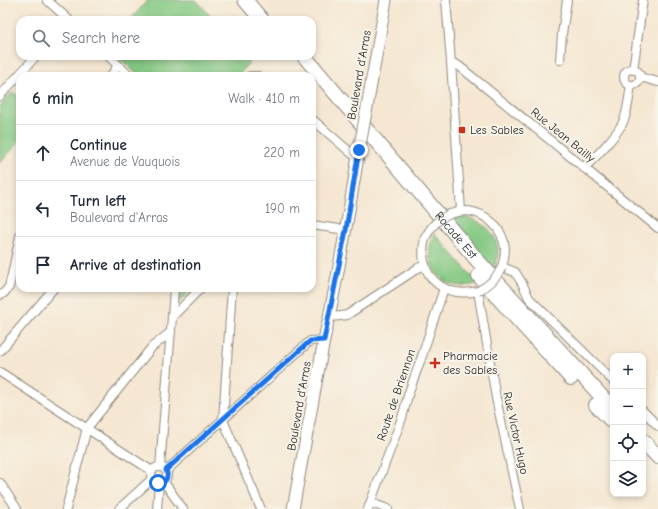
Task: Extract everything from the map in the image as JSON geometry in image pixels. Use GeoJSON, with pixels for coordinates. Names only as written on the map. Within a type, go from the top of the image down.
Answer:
{"type":"FeatureCollection","features":[{"type":"Feature","properties":{"kind":"highway"},"geometry":{"type":"LineString","coordinates":[[245,0],[259,16]]}},
{"type":"Feature","properties":{"kind":"highway"},"geometry":{"type":"LineString","coordinates":[[256,0],[270,16]]}},
{"type":"Feature","properties":{"kind":"highway"},"geometry":{"type":"LineString","coordinates":[[296,60],[307,72]]}},
{"type":"Feature","properties":{"kind":"highway","name":"Rocade Est"},"geometry":{"type":"LineString","coordinates":[[307,60],[478,261],[610,406]]}},
{"type":"Feature","properties":{"kind":"highway","name":"Rocade Est"},"geometry":{"type":"LineString","coordinates":[[316,84],[500,300],[610,419]]}},
{"type":"Feature","properties":{"kind":"highway"},"geometry":{"type":"LineString","coordinates":[[646,444],[658,457]]}},
{"type":"Feature","properties":{"kind":"highway"},"geometry":{"type":"LineString","coordinates":[[646,456],[658,469]]}},
{"type":"Feature","properties":{"kind":"main road","name":"Boulevard d'Arras"},"geometry":{"type":"LineString","coordinates":[[294,509],[324,340],[346,230],[386,0]]}},
{"type":"Feature","properties":{"kind":"street"},"geometry":{"type":"LineString","coordinates":[[47,0],[65,16]]}},
{"type":"Feature","properties":{"kind":"street"},"geometry":{"type":"LineString","coordinates":[[446,0],[461,211]]}},
{"type":"Feature","properties":{"kind":"street"},"geometry":{"type":"LineString","coordinates":[[560,60],[567,0]]}},
{"type":"Feature","properties":{"kind":"street"},"geometry":{"type":"LineString","coordinates":[[633,70],[643,0]]}},
{"type":"Feature","properties":{"kind":"street"},"geometry":{"type":"LineString","coordinates":[[22,72],[32,60]]}},
{"type":"Feature","properties":{"kind":"street"},"geometry":{"type":"LineString","coordinates":[[112,60],[125,72]]}},
{"type":"Feature","properties":{"kind":"street","name":"Rue Jean Bailly"},"geometry":{"type":"LineString","coordinates":[[451,62],[459,66],[658,228]]}},
{"type":"Feature","properties":{"kind":"street"},"geometry":{"type":"LineString","coordinates":[[114,72],[118,66]]}},
{"type":"Feature","properties":{"kind":"street"},"geometry":{"type":"LineString","coordinates":[[640,77],[637,83],[631,85],[625,82],[624,76],[628,70],[633,70],[637,71],[640,77],[658,82]]}},
{"type":"Feature","properties":{"kind":"street"},"geometry":{"type":"LineString","coordinates":[[0,96],[16,78]]}},
{"type":"Feature","properties":{"kind":"street"},"geometry":{"type":"LineString","coordinates":[[584,168],[599,154],[624,121],[631,85]]}},
{"type":"Feature","properties":{"kind":"street"},"geometry":{"type":"LineString","coordinates":[[316,122],[358,155]]}},
{"type":"Feature","properties":{"kind":"street"},"geometry":{"type":"LineString","coordinates":[[461,211],[478,214],[493,223],[499,230],[505,248],[505,258],[502,267],[493,282],[478,291],[469,293],[452,292],[436,282],[429,274],[425,265],[423,251],[425,238],[431,227],[439,219],[461,211]]}},
{"type":"Feature","properties":{"kind":"street"},"geometry":{"type":"LineString","coordinates":[[316,225],[346,230]]}},
{"type":"Feature","properties":{"kind":"street"},"geometry":{"type":"LineString","coordinates":[[0,295],[9,287],[16,264]]}},
{"type":"Feature","properties":{"kind":"street"},"geometry":{"type":"LineString","coordinates":[[329,317],[347,315],[418,268],[425,265]]}},
{"type":"Feature","properties":{"kind":"street"},"geometry":{"type":"LineString","coordinates":[[502,267],[515,272],[529,298],[610,378]]}},
{"type":"Feature","properties":{"kind":"street","name":"Route de Briennon"},"geometry":{"type":"LineString","coordinates":[[370,506],[402,418],[409,392],[444,288]]}},
{"type":"Feature","properties":{"kind":"street","name":"Rue Victor Hugo"},"geometry":{"type":"LineString","coordinates":[[478,291],[496,398],[520,509]]}},
{"type":"Feature","properties":{"kind":"street"},"geometry":{"type":"LineString","coordinates":[[0,351],[51,292]]}},
{"type":"Feature","properties":{"kind":"street"},"geometry":{"type":"LineString","coordinates":[[157,509],[174,292]]}},
{"type":"Feature","properties":{"kind":"street"},"geometry":{"type":"LineString","coordinates":[[172,317],[197,292]]}},
{"type":"Feature","properties":{"kind":"street"},"geometry":{"type":"LineString","coordinates":[[232,292],[222,420],[261,509]]}},
{"type":"Feature","properties":{"kind":"street"},"geometry":{"type":"LineString","coordinates":[[66,509],[87,428],[152,347],[171,332]]}},
{"type":"Feature","properties":{"kind":"street"},"geometry":{"type":"LineString","coordinates":[[119,509],[310,341],[324,340]]}},
{"type":"Feature","properties":{"kind":"street"},"geometry":{"type":"LineString","coordinates":[[0,372],[159,475],[183,509]]}},
{"type":"Feature","properties":{"kind":"street"},"geometry":{"type":"LineString","coordinates":[[646,413],[657,422]]}},
{"type":"Feature","properties":{"kind":"street"},"geometry":{"type":"LineString","coordinates":[[0,483],[17,509]]}},
{"type":"Feature","properties":{"kind":"street"},"geometry":{"type":"LineString","coordinates":[[370,506],[388,509]]}},
{"type":"Feature","properties":{"kind":"green space"},"geometry":{"type":"Polygon","coordinates":[[[148,0],[196,0],[210,16],[134,16],[148,0]]]}},
{"type":"Feature","properties":{"kind":"green space"},"geometry":{"type":"Polygon","coordinates":[[[121,60],[250,61],[241,72],[135,72],[121,60]]]}},
{"type":"Feature","properties":{"kind":"green space"},"geometry":{"type":"Polygon","coordinates":[[[13,92],[16,95],[16,145],[0,163],[0,106],[13,92]]]}},
{"type":"Feature","properties":{"kind":"green space"},"geometry":{"type":"Polygon","coordinates":[[[463,217],[481,223],[488,228],[493,235],[497,243],[498,251],[497,260],[493,269],[451,219],[463,217]]]}},
{"type":"Feature","properties":{"kind":"green space"},"geometry":{"type":"Polygon","coordinates":[[[434,233],[478,283],[466,286],[455,285],[445,281],[438,275],[432,266],[430,256],[430,245],[434,233]]]}},
{"type":"Feature","properties":{"kind":"green space"},"geometry":{"type":"Polygon","coordinates":[[[180,292],[189,292],[179,302],[180,292]]]}},
{"type":"Feature","properties":{"kind":"place","name":"Les Sables"},"geometry":{"type":"Point","coordinates":[462,130]}},
{"type":"Feature","properties":{"kind":"place","name":"Pharmacie des Sables"},"geometry":{"type":"Point","coordinates":[435,363]}},
{"type":"Feature","properties":{"kind":"route"},"geometry":{"type":"LineString","coordinates":[[158,483],[166,481],[168,473],[166,470],[289,359],[310,341],[324,340],[346,230],[359,150]]}}]}
